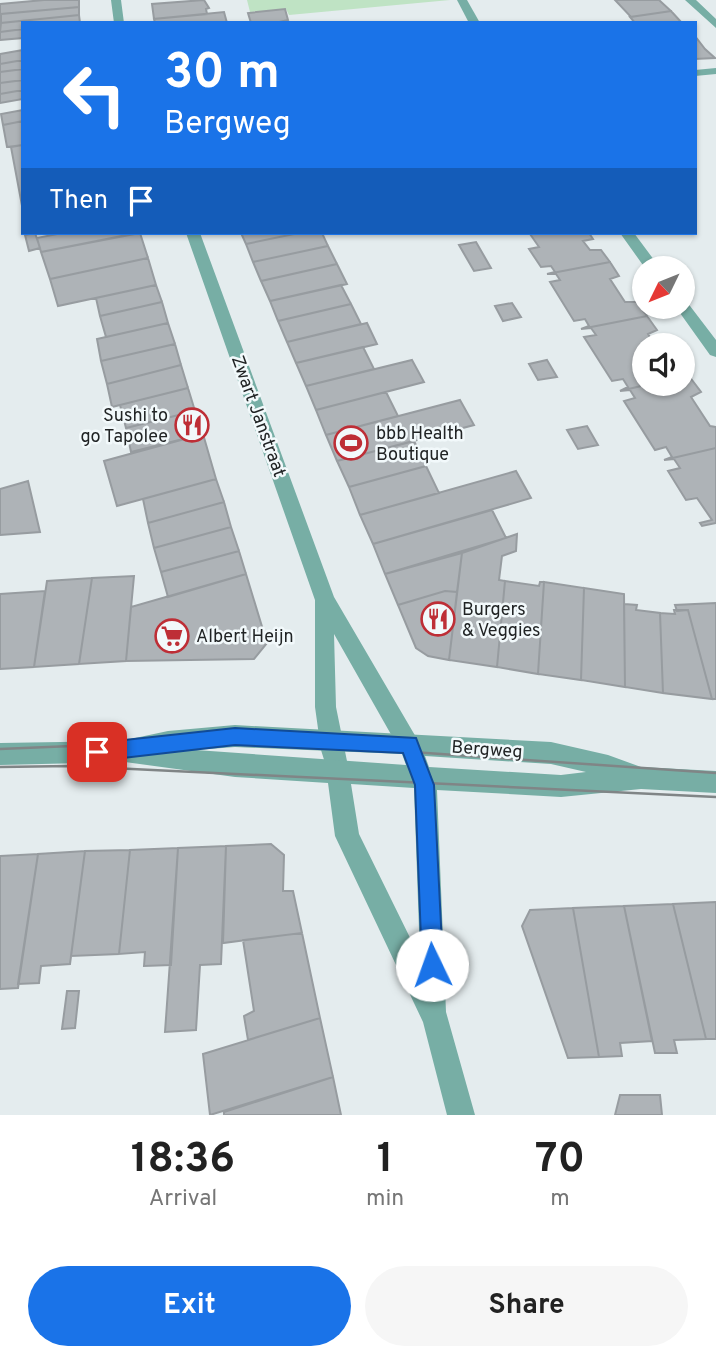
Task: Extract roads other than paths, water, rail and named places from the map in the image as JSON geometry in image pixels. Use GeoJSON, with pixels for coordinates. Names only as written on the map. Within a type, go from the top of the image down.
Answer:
{"type":"FeatureCollection","features":[{"type":"Feature","properties":{"kind":"street"},"geometry":{"type":"LineString","coordinates":[[116,0],[119,21]]}},
{"type":"Feature","properties":{"kind":"street"},"geometry":{"type":"LineString","coordinates":[[690,0],[716,25]]}},
{"type":"Feature","properties":{"kind":"street"},"geometry":{"type":"LineString","coordinates":[[462,1],[474,21]]}},
{"type":"Feature","properties":{"kind":"street"},"geometry":{"type":"LineString","coordinates":[[697,73],[716,71]]}},
{"type":"Feature","properties":{"kind":"street","name":"Zwart Janstraat"},"geometry":{"type":"LineString","coordinates":[[194,235],[325,600],[409,744],[424,779]]}},
{"type":"Feature","properties":{"kind":"street"},"geometry":{"type":"LineString","coordinates":[[628,235],[644,256]]}},
{"type":"Feature","properties":{"kind":"street"},"geometry":{"type":"LineString","coordinates":[[692,319],[716,351]]}},
{"type":"Feature","properties":{"kind":"street","name":"Zwart Janstraat"},"geometry":{"type":"LineString","coordinates":[[325,600],[321,659],[328,739],[338,771],[347,836],[436,1019]]}},
{"type":"Feature","properties":{"kind":"street","name":"Bergweg"},"geometry":{"type":"LineString","coordinates":[[121,752],[168,742],[235,736],[328,739],[551,753],[608,766],[641,778]]}},
{"type":"Feature","properties":{"kind":"street","name":"Bergweg"},"geometry":{"type":"LineString","coordinates":[[0,754],[121,752],[235,766],[561,786],[641,778],[716,782]]}},
{"type":"Feature","properties":{"kind":"street"},"geometry":{"type":"LineString","coordinates":[[424,779],[436,1019],[461,1115]]}},
{"type":"Feature","properties":{"kind":"tram line"},"geometry":{"type":"LineString","coordinates":[[0,749],[168,742],[412,752],[716,773]]}},
{"type":"Feature","properties":{"kind":"tram line"},"geometry":{"type":"LineString","coordinates":[[0,767],[70,766],[716,797]]}},
{"type":"Feature","properties":{"kind":"place","name":"Sushi to go Tapolee"},"geometry":{"type":"Point","coordinates":[192,425]}},
{"type":"Feature","properties":{"kind":"place","name":"bbb Health Boutique"},"geometry":{"type":"Point","coordinates":[351,443]}},
{"type":"Feature","properties":{"kind":"place","name":"Burgers & Veggies"},"geometry":{"type":"Point","coordinates":[438,619]}},
{"type":"Feature","properties":{"kind":"place","name":"Albert Heijn"},"geometry":{"type":"Point","coordinates":[172,636]}}]}
